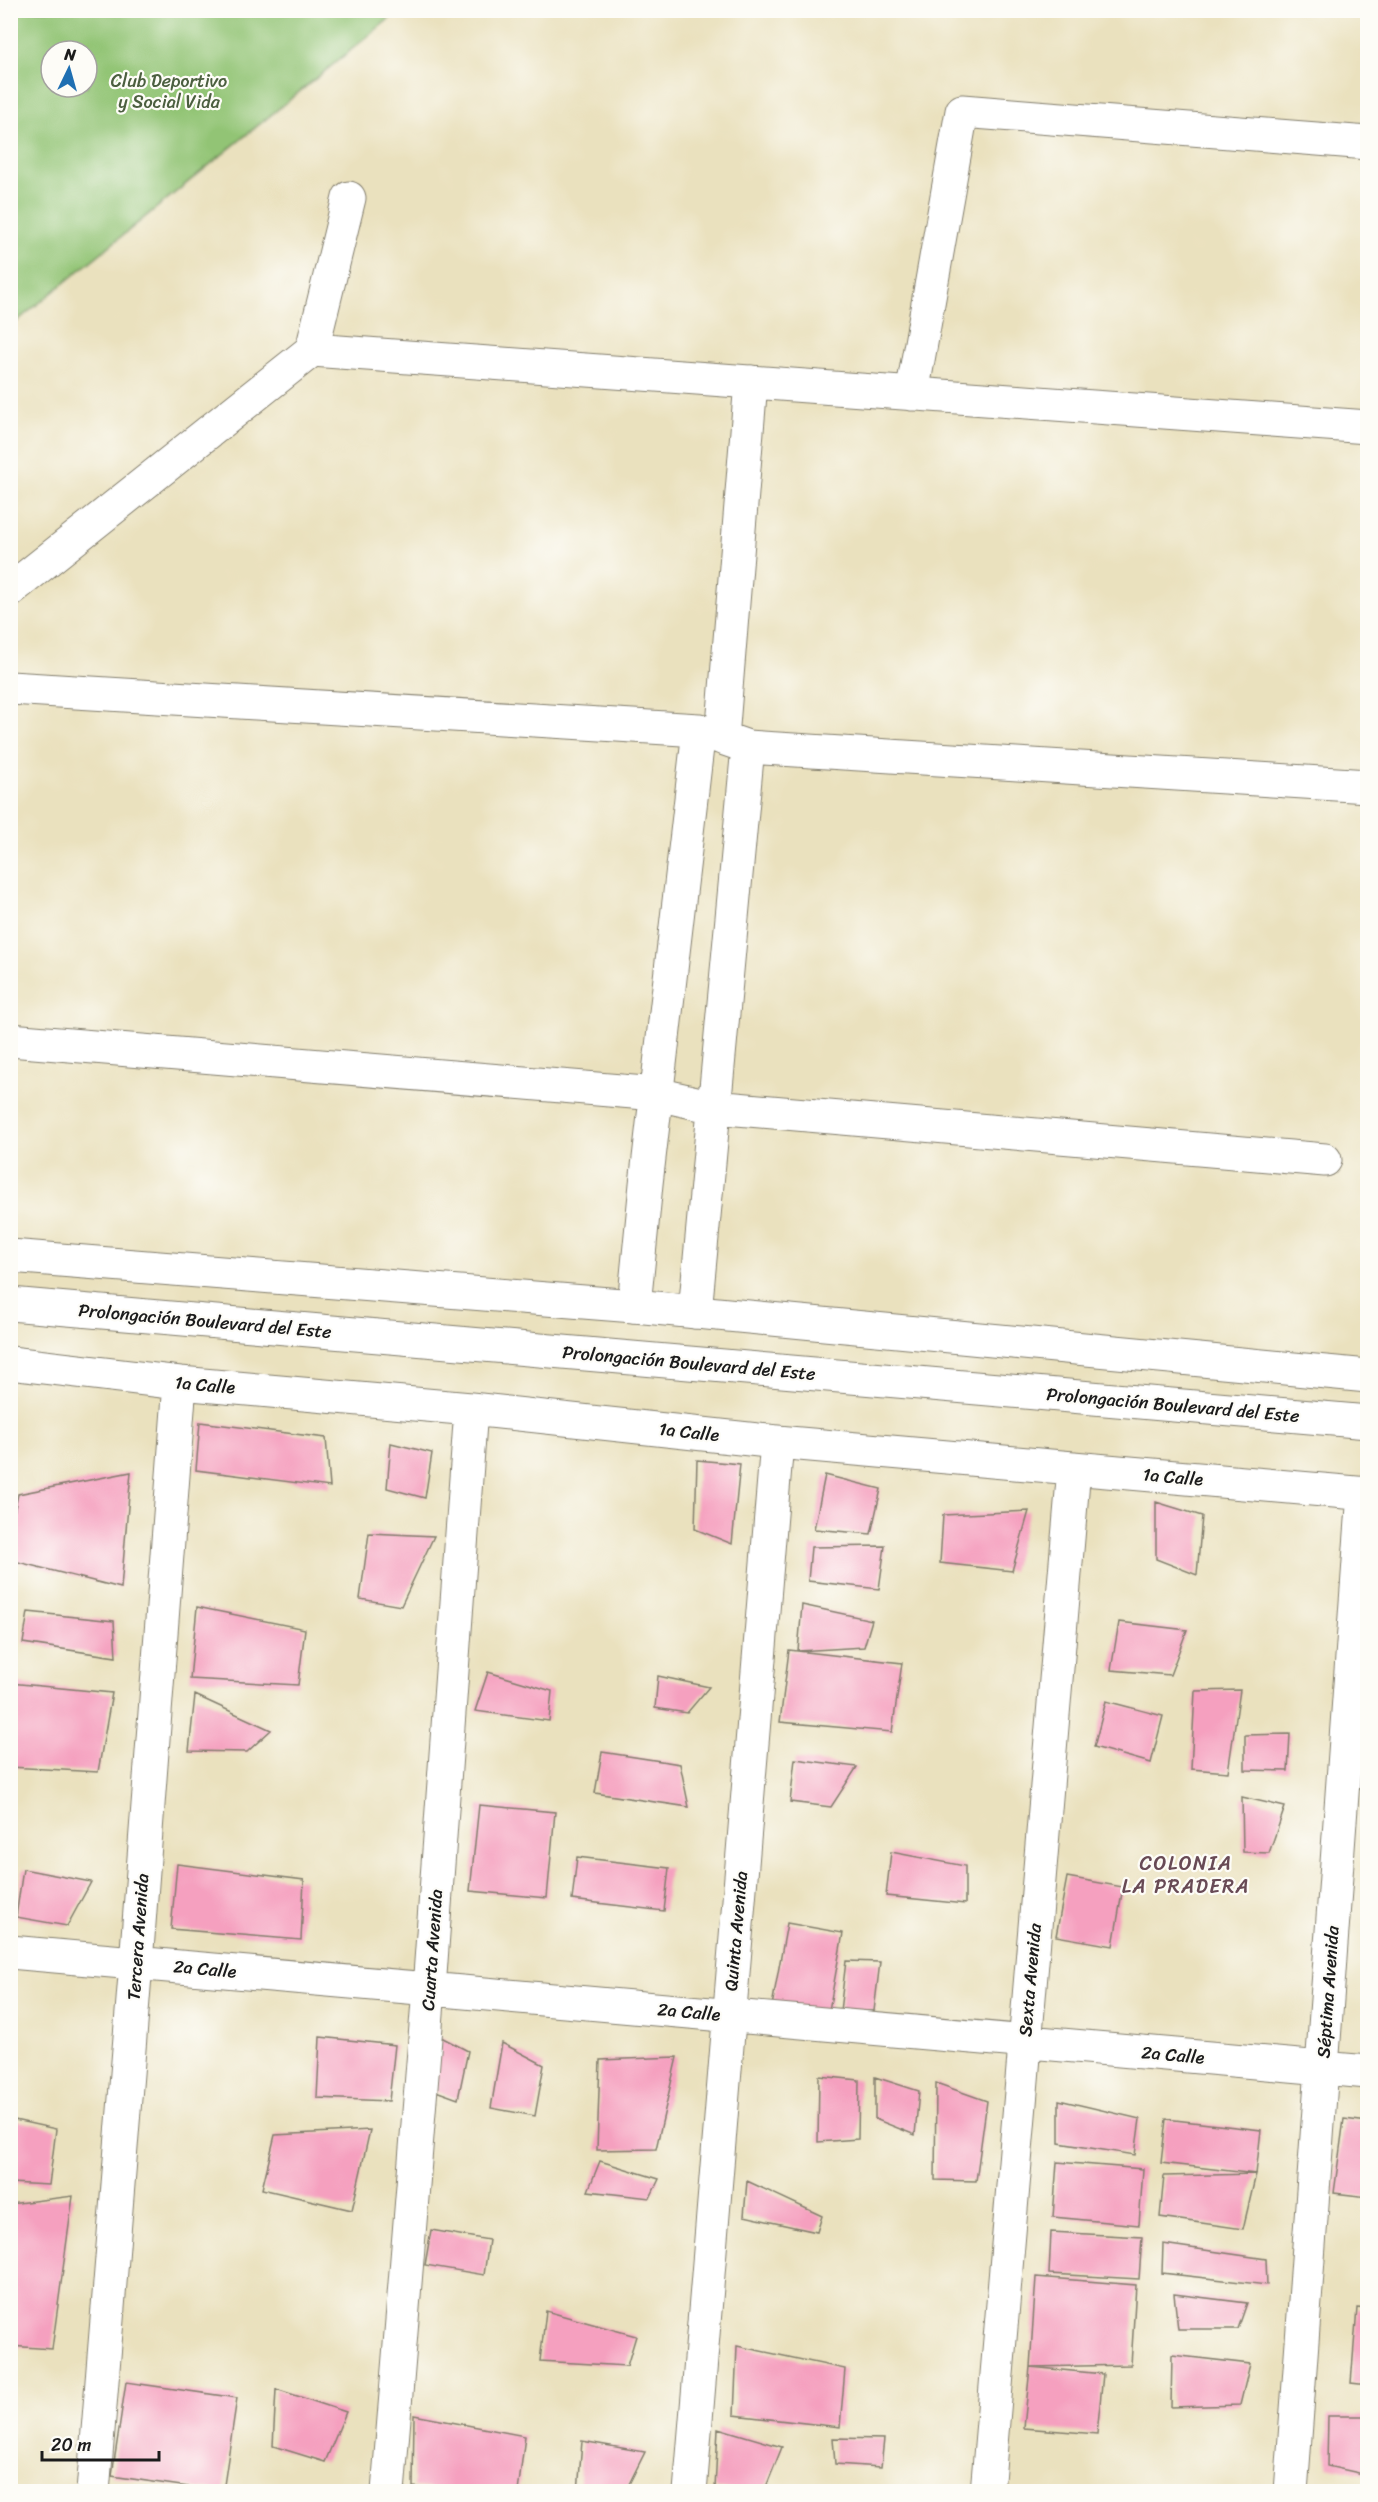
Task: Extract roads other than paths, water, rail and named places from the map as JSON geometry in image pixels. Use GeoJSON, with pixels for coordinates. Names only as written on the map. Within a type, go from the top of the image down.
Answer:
{"type":"FeatureCollection","features":[{"type":"Feature","properties":{"kind":"street"},"geometry":{"type":"LineString","coordinates":[[912,394],[962,111],[1368,143]]}},
{"type":"Feature","properties":{"kind":"street"},"geometry":{"type":"LineString","coordinates":[[10,590],[312,350],[349,198]]}},
{"type":"Feature","properties":{"kind":"street"},"geometry":{"type":"LineString","coordinates":[[312,350],[1368,427]]}},
{"type":"Feature","properties":{"kind":"street"},"geometry":{"type":"LineString","coordinates":[[695,1312],[714,1107],[723,738],[751,382]]}},
{"type":"Feature","properties":{"kind":"street"},"geometry":{"type":"LineString","coordinates":[[10,688],[1368,786]]}},
{"type":"Feature","properties":{"kind":"street"},"geometry":{"type":"LineString","coordinates":[[634,1306],[657,1094],[723,738]]}},
{"type":"Feature","properties":{"kind":"street"},"geometry":{"type":"LineString","coordinates":[[10,1040],[657,1094],[714,1107],[1325,1160]]}},
{"type":"Feature","properties":{"kind":"street"},"geometry":{"type":"LineString","coordinates":[[10,1256],[634,1306],[1368,1376]]}},
{"type":"Feature","properties":{"kind":"street","name":"Prolongación Boulevard del Este"},"geometry":{"type":"LineString","coordinates":[[10,1304],[1368,1422]]}},
{"type":"Feature","properties":{"kind":"street","name":"1a Calle"},"geometry":{"type":"LineString","coordinates":[[10,1363],[180,1383],[471,1409],[777,1442],[1366,1493]]}},
{"type":"Feature","properties":{"kind":"street","name":"Tercera Avenida"},"geometry":{"type":"LineString","coordinates":[[93,2492],[180,1383]]}},
{"type":"Feature","properties":{"kind":"street","name":"Cuarta Avenida"},"geometry":{"type":"LineString","coordinates":[[388,2492],[429,1989],[471,1409]]}},
{"type":"Feature","properties":{"kind":"street","name":"Quinta Avenida"},"geometry":{"type":"LineString","coordinates":[[690,2492],[777,1442]]}},
{"type":"Feature","properties":{"kind":"street","name":"Sexta Avenida"},"geometry":{"type":"LineString","coordinates":[[987,2492],[1074,1468]]}},
{"type":"Feature","properties":{"kind":"street","name":"Séptima Avenida"},"geometry":{"type":"LineString","coordinates":[[1291,2492],[1366,1493]]}},
{"type":"Feature","properties":{"kind":"street","name":"2a Calle"},"geometry":{"type":"LineString","coordinates":[[10,1952],[1368,2072]]}},
{"type":"Feature","properties":{"kind":"district","name":"COLONIA LA PRADERA"},"geometry":{"type":"Point","coordinates":[1186,1874]}},
{"type":"Feature","properties":{"kind":"park label","name":"Club Deportivo y Social Vida"},"geometry":{"type":"Point","coordinates":[169,91]}}]}
